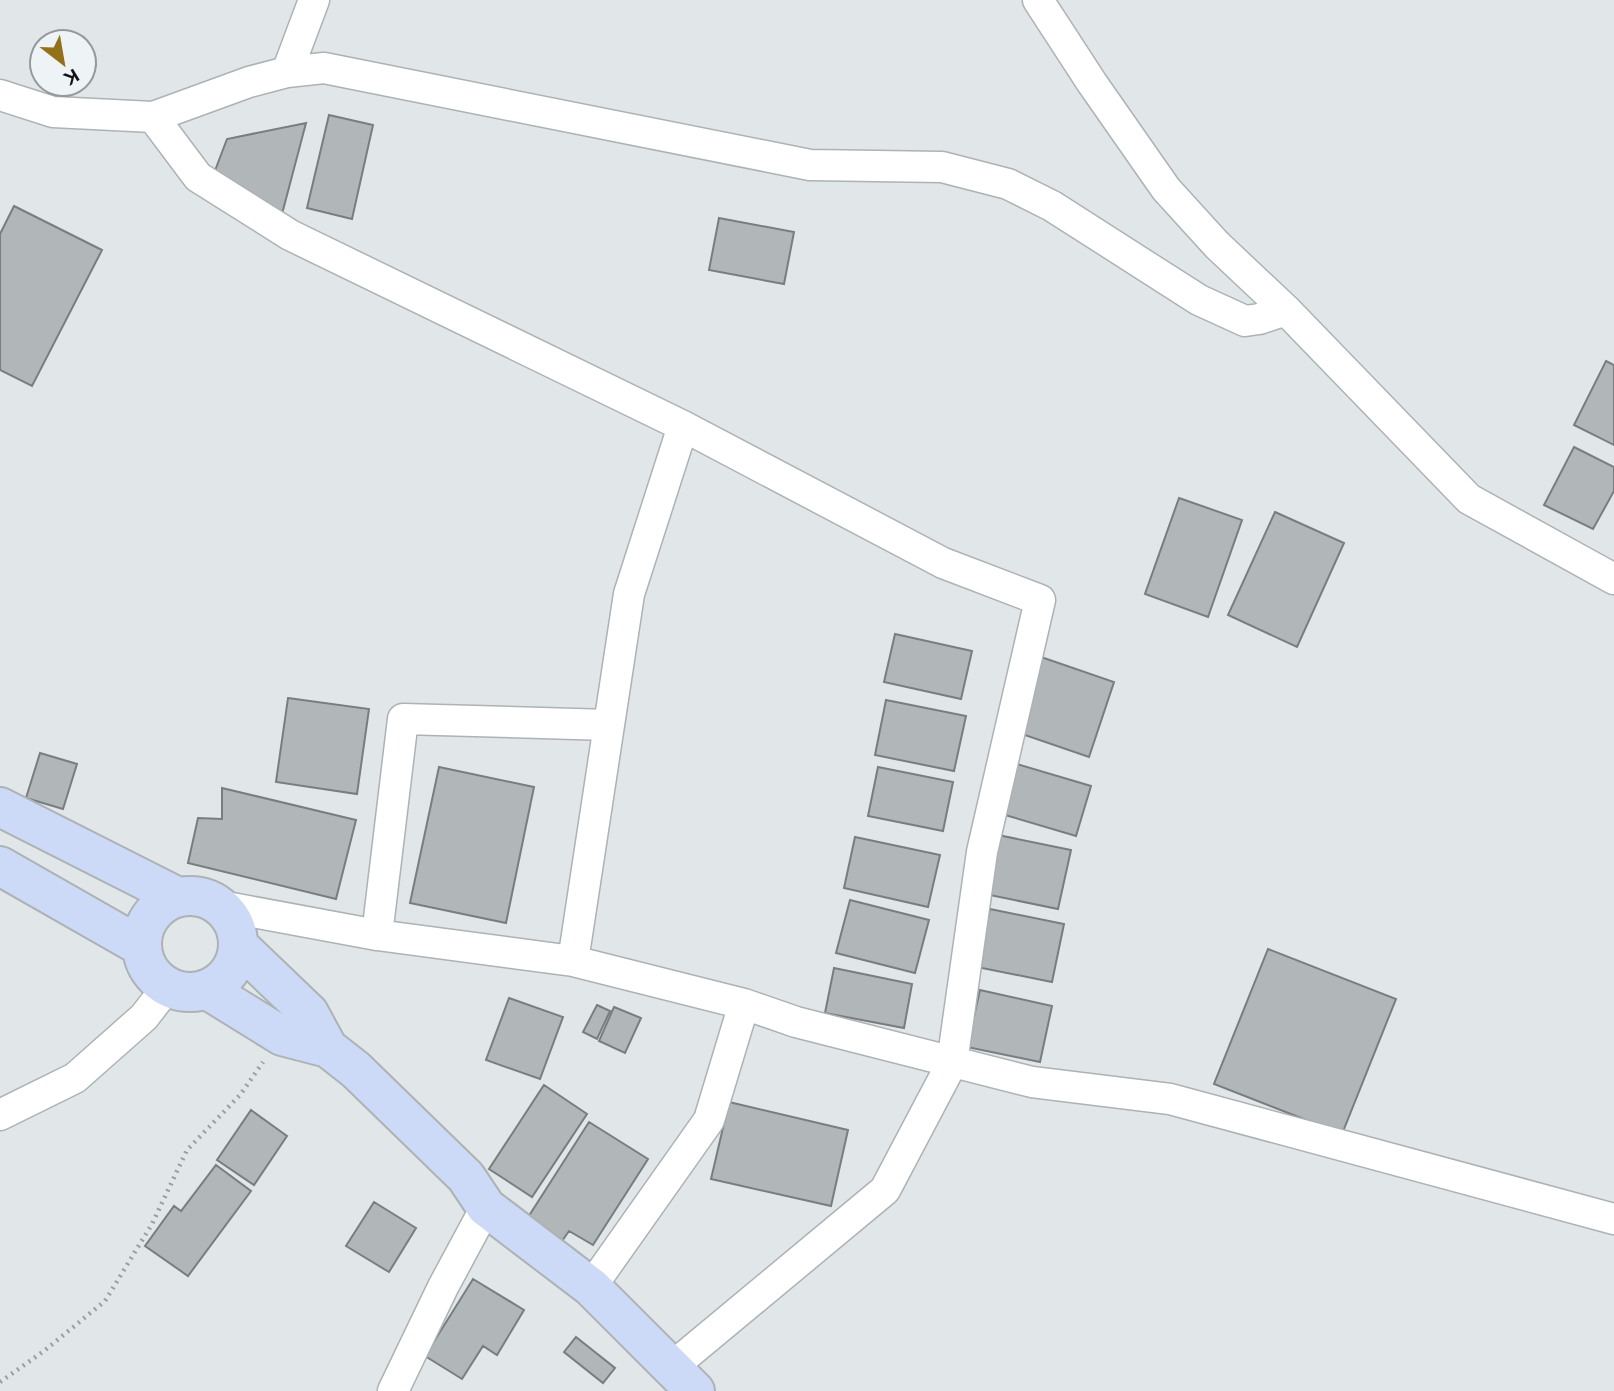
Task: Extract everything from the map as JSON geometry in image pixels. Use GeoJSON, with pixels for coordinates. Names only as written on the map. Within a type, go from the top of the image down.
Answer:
{"type":"FeatureCollection","features":[{"type":"Feature","properties":{"kind":"street"},"geometry":{"type":"LineString","coordinates":[[287,72],[314,0]]}},
{"type":"Feature","properties":{"kind":"street"},"geometry":{"type":"LineString","coordinates":[[1038,0],[1166,189],[1217,245],[1286,310],[1469,499],[1614,579]]}},
{"type":"Feature","properties":{"kind":"street"},"geometry":{"type":"LineString","coordinates":[[0,95],[53,112],[153,117],[249,82],[287,72],[324,68],[810,165],[942,167],[1008,184],[1052,206],[1199,300],[1245,321],[1286,310]]}},
{"type":"Feature","properties":{"kind":"street"},"geometry":{"type":"LineString","coordinates":[[153,117],[198,177],[290,235],[682,426],[943,564],[1040,600],[982,852],[952,1063],[885,1190],[684,1379],[591,1287],[486,1207],[466,1177],[356,1070],[328,1048],[309,1013],[239,946]]}},
{"type":"Feature","properties":{"kind":"street"},"geometry":{"type":"LineString","coordinates":[[573,961],[629,594],[682,426]]}},
{"type":"Feature","properties":{"kind":"street"},"geometry":{"type":"LineString","coordinates":[[377,935],[402,719],[609,725]]}},
{"type":"Feature","properties":{"kind":"street"},"geometry":{"type":"LineString","coordinates":[[0,807],[178,897]]}},
{"type":"Feature","properties":{"kind":"street"},"geometry":{"type":"LineString","coordinates":[[0,866],[142,947]]}},
{"type":"Feature","properties":{"kind":"street"},"geometry":{"type":"LineString","coordinates":[[221,906],[234,924],[239,946],[236,960],[229,972],[219,982],[194,992],[168,986],[155,976],[146,963],[142,947],[144,930],[151,915],[163,904],[178,897],[194,895],[221,906],[377,935],[573,961],[744,1004],[796,1022],[1032,1082],[1170,1099],[1614,1219]]}},
{"type":"Feature","properties":{"kind":"street"},"geometry":{"type":"LineString","coordinates":[[0,1115],[75,1078],[145,1017],[168,986]]}},
{"type":"Feature","properties":{"kind":"street"},"geometry":{"type":"LineString","coordinates":[[206,989],[282,1036],[328,1048]]}},
{"type":"Feature","properties":{"kind":"street"},"geometry":{"type":"LineString","coordinates":[[591,1287],[709,1120],[744,1004]]}},
{"type":"Feature","properties":{"kind":"street"},"geometry":{"type":"LineString","coordinates":[[393,1391],[443,1287],[486,1207]]}},
{"type":"Feature","properties":{"kind":"path"},"geometry":{"type":"LineString","coordinates":[[0,1382],[44,1351],[105,1301],[152,1224],[187,1150],[240,1095],[282,1036]]}},
{"type":"Feature","properties":{"kind":"building"},"geometry":{"type":"Polygon","coordinates":[[[329,115],[373,125],[352,219],[307,208],[329,115]]]}},
{"type":"Feature","properties":{"kind":"building"},"geometry":{"type":"Polygon","coordinates":[[[306,123],[282,214],[213,176],[227,139],[306,123]]]}},
{"type":"Feature","properties":{"kind":"building"},"geometry":{"type":"Polygon","coordinates":[[[14,206],[102,250],[32,386],[0,370],[0,234],[14,206]]]}},
{"type":"Feature","properties":{"kind":"building"},"geometry":{"type":"Polygon","coordinates":[[[719,218],[794,232],[784,284],[709,270],[719,218]]]}},
{"type":"Feature","properties":{"kind":"building"},"geometry":{"type":"Polygon","coordinates":[[[1606,361],[1614,365],[1614,445],[1574,425],[1606,361]]]}},
{"type":"Feature","properties":{"kind":"building"},"geometry":{"type":"Polygon","coordinates":[[[1574,447],[1614,467],[1614,491],[1593,529],[1544,505],[1574,447]]]}},
{"type":"Feature","properties":{"kind":"building"},"geometry":{"type":"Polygon","coordinates":[[[1179,498],[1242,520],[1208,617],[1145,594],[1179,498]]]}},
{"type":"Feature","properties":{"kind":"building"},"geometry":{"type":"Polygon","coordinates":[[[1275,512],[1344,543],[1297,647],[1228,615],[1275,512]]]}},
{"type":"Feature","properties":{"kind":"building"},"geometry":{"type":"Polygon","coordinates":[[[895,634],[972,651],[961,699],[884,682],[895,634]]]}},
{"type":"Feature","properties":{"kind":"building"},"geometry":{"type":"Polygon","coordinates":[[[1041,657],[1114,682],[1089,757],[1016,732],[1041,657]]]}},
{"type":"Feature","properties":{"kind":"building"},"geometry":{"type":"Polygon","coordinates":[[[288,698],[369,709],[357,794],[276,782],[288,698]]]}},
{"type":"Feature","properties":{"kind":"building"},"geometry":{"type":"Polygon","coordinates":[[[886,700],[966,716],[954,771],[875,755],[886,700]]]}},
{"type":"Feature","properties":{"kind":"building"},"geometry":{"type":"Polygon","coordinates":[[[40,753],[77,764],[63,809],[26,798],[40,753]]]}},
{"type":"Feature","properties":{"kind":"building"},"geometry":{"type":"Polygon","coordinates":[[[1010,762],[1091,786],[1076,836],[995,812],[1010,762]]]}},
{"type":"Feature","properties":{"kind":"building"},"geometry":{"type":"Polygon","coordinates":[[[439,767],[534,787],[506,923],[410,903],[439,767]]]}},
{"type":"Feature","properties":{"kind":"building"},"geometry":{"type":"Polygon","coordinates":[[[878,767],[953,782],[943,831],[868,816],[878,767]]]}},
{"type":"Feature","properties":{"kind":"building"},"geometry":{"type":"Polygon","coordinates":[[[222,788],[356,820],[336,899],[188,863],[198,818],[222,819],[222,788]]]}},
{"type":"Feature","properties":{"kind":"building"},"geometry":{"type":"Polygon","coordinates":[[[998,835],[1071,850],[1058,909],[985,894],[998,835]]]}},
{"type":"Feature","properties":{"kind":"building"},"geometry":{"type":"Polygon","coordinates":[[[855,837],[940,855],[928,907],[844,888],[855,837]]]}},
{"type":"Feature","properties":{"kind":"building"},"geometry":{"type":"Polygon","coordinates":[[[850,900],[929,920],[915,973],[836,953],[850,900]]]}},
{"type":"Feature","properties":{"kind":"building"},"geometry":{"type":"Polygon","coordinates":[[[990,909],[1064,924],[1052,982],[977,967],[990,909]]]}},
{"type":"Feature","properties":{"kind":"building"},"geometry":{"type":"Polygon","coordinates":[[[1268,949],[1396,999],[1342,1134],[1214,1084],[1268,949]]]}},
{"type":"Feature","properties":{"kind":"building"},"geometry":{"type":"Polygon","coordinates":[[[834,968],[912,984],[904,1028],[825,1013],[834,968]]]}},
{"type":"Feature","properties":{"kind":"building"},"geometry":{"type":"Polygon","coordinates":[[[980,990],[1052,1006],[1040,1062],[967,1047],[980,990]]]}},
{"type":"Feature","properties":{"kind":"building"},"geometry":{"type":"Polygon","coordinates":[[[509,998],[563,1017],[540,1079],[486,1060],[509,998]]]}},
{"type":"Feature","properties":{"kind":"building"},"geometry":{"type":"Polygon","coordinates":[[[597,1005],[610,1011],[597,1039],[583,1032],[597,1005]]]}},
{"type":"Feature","properties":{"kind":"building"},"geometry":{"type":"Polygon","coordinates":[[[614,1007],[641,1018],[625,1053],[599,1041],[614,1007]]]}},
{"type":"Feature","properties":{"kind":"building"},"geometry":{"type":"Polygon","coordinates":[[[544,1085],[587,1114],[532,1197],[489,1169],[544,1085]]]}},
{"type":"Feature","properties":{"kind":"building"},"geometry":{"type":"Polygon","coordinates":[[[729,1102],[848,1130],[831,1206],[711,1179],[729,1102]]]}},
{"type":"Feature","properties":{"kind":"building"},"geometry":{"type":"Polygon","coordinates":[[[251,1110],[287,1136],[254,1185],[217,1160],[251,1110]]]}},
{"type":"Feature","properties":{"kind":"building"},"geometry":{"type":"Polygon","coordinates":[[[589,1122],[648,1159],[593,1245],[569,1231],[560,1244],[525,1222],[589,1122]]]}},
{"type":"Feature","properties":{"kind":"building"},"geometry":{"type":"Polygon","coordinates":[[[216,1165],[251,1191],[188,1276],[145,1246],[174,1206],[181,1211],[216,1165]]]}},
{"type":"Feature","properties":{"kind":"building"},"geometry":{"type":"Polygon","coordinates":[[[374,1202],[416,1228],[389,1272],[346,1246],[374,1202]]]}},
{"type":"Feature","properties":{"kind":"building"},"geometry":{"type":"Polygon","coordinates":[[[473,1279],[524,1310],[497,1355],[483,1346],[462,1379],[425,1356],[473,1279]]]}},
{"type":"Feature","properties":{"kind":"building"},"geometry":{"type":"Polygon","coordinates":[[[576,1337],[615,1368],[603,1383],[564,1352],[576,1337]]]}}]}
